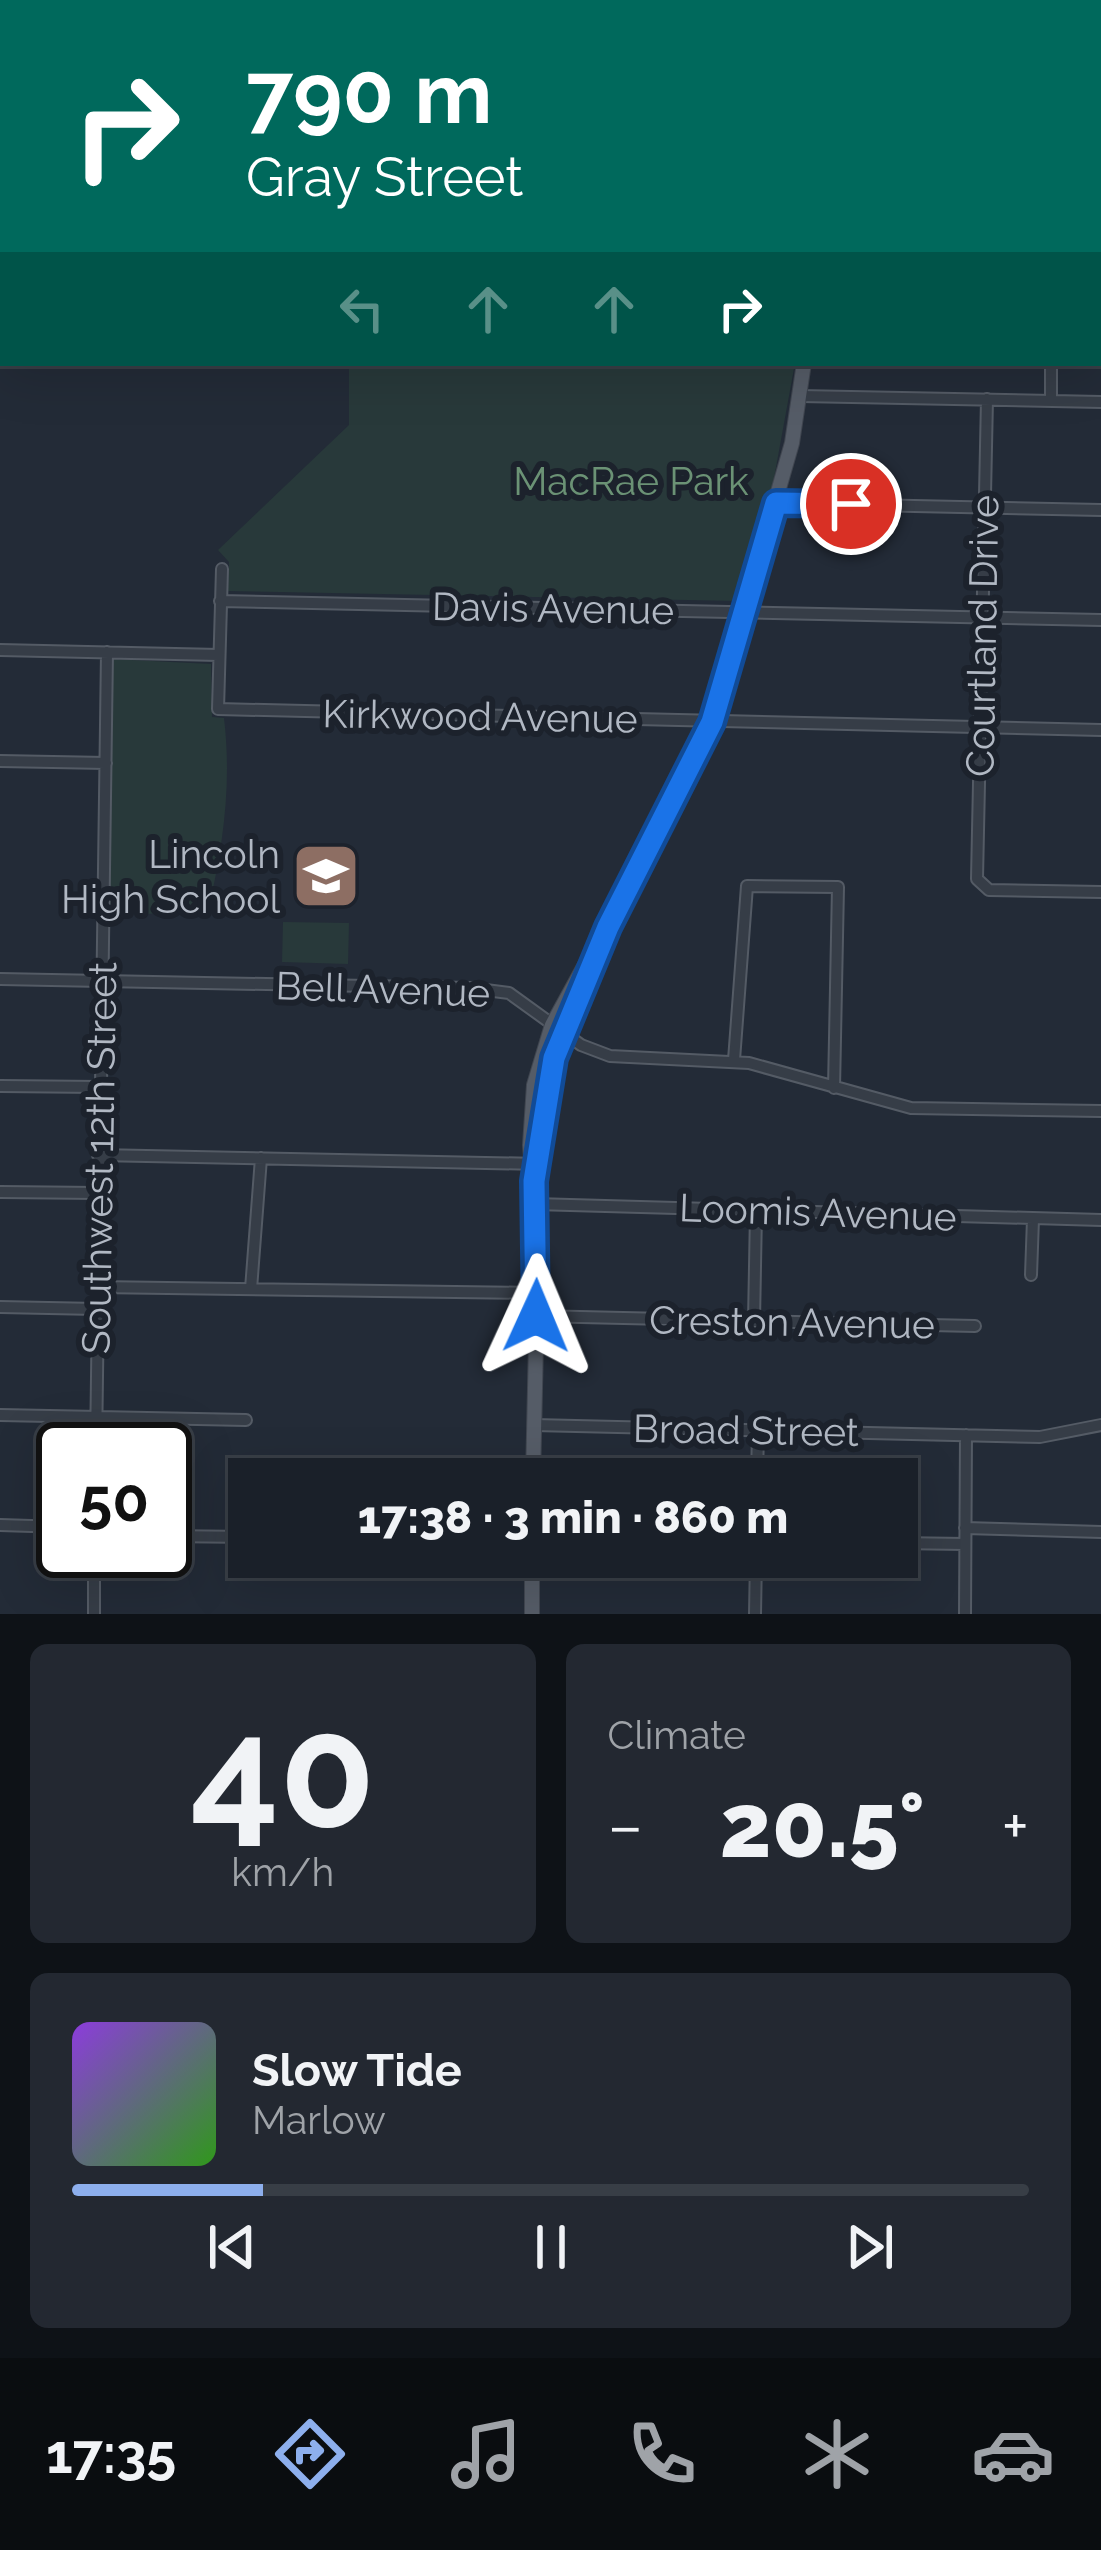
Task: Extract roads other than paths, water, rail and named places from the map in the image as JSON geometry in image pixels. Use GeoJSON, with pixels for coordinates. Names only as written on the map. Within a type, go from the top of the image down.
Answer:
{"type":"FeatureCollection","features":[{"type":"Feature","properties":{"kind":"main road"},"geometry":{"type":"LineString","coordinates":[[533,1458],[534,1085],[598,934],[608,927],[712,722],[776,503],[804,366]]}},
{"type":"Feature","properties":{"kind":"main road"},"geometry":{"type":"LineString","coordinates":[[532,1578],[532,1614]]}},
{"type":"Feature","properties":{"kind":"street"},"geometry":{"type":"LineString","coordinates":[[1051,366],[1051,400]]}},
{"type":"Feature","properties":{"kind":"street"},"geometry":{"type":"LineString","coordinates":[[800,396],[1101,402]]}},
{"type":"Feature","properties":{"kind":"street","name":"Courtland Drive"},"geometry":{"type":"LineString","coordinates":[[987,400],[979,884],[989,890],[1101,892]]}},
{"type":"Feature","properties":{"kind":"street"},"geometry":{"type":"LineString","coordinates":[[776,503],[1101,510]]}},
{"type":"Feature","properties":{"kind":"street"},"geometry":{"type":"LineString","coordinates":[[0,650],[219,655],[222,569]]}},
{"type":"Feature","properties":{"kind":"street","name":"Davis Avenue"},"geometry":{"type":"LineString","coordinates":[[220,601],[1101,620]]}},
{"type":"Feature","properties":{"kind":"street","name":"Southwest 12th Street"},"geometry":{"type":"LineString","coordinates":[[96,1422],[107,652]]}},
{"type":"Feature","properties":{"kind":"street","name":"Kirkwood Avenue"},"geometry":{"type":"LineString","coordinates":[[219,655],[218,709],[1101,730]]}},
{"type":"Feature","properties":{"kind":"street"},"geometry":{"type":"LineString","coordinates":[[0,761],[106,763]]}},
{"type":"Feature","properties":{"kind":"street"},"geometry":{"type":"LineString","coordinates":[[734,1060],[747,886],[838,887],[834,1088]]}},
{"type":"Feature","properties":{"kind":"street","name":"Bell Avenue"},"geometry":{"type":"LineString","coordinates":[[0,979],[470,988],[509,993],[590,1049],[621,1057],[734,1060],[911,1108],[1101,1111]]}},
{"type":"Feature","properties":{"kind":"street"},"geometry":{"type":"LineString","coordinates":[[0,1085],[99,1087]]}},
{"type":"Feature","properties":{"kind":"street"},"geometry":{"type":"LineString","coordinates":[[98,1155],[535,1163]]}},
{"type":"Feature","properties":{"kind":"street"},"geometry":{"type":"LineString","coordinates":[[251,1289],[261,1158]]}},
{"type":"Feature","properties":{"kind":"street"},"geometry":{"type":"LineString","coordinates":[[0,1192],[98,1193]]}},
{"type":"Feature","properties":{"kind":"street","name":"Loomis Avenue"},"geometry":{"type":"LineString","coordinates":[[535,1204],[1101,1220]]}},
{"type":"Feature","properties":{"kind":"street"},"geometry":{"type":"LineString","coordinates":[[754,1321],[756,1211]]}},
{"type":"Feature","properties":{"kind":"street"},"geometry":{"type":"LineString","coordinates":[[1031,1275],[1033,1219]]}},
{"type":"Feature","properties":{"kind":"street"},"geometry":{"type":"LineString","coordinates":[[97,1287],[537,1293]]}},
{"type":"Feature","properties":{"kind":"street"},"geometry":{"type":"LineString","coordinates":[[0,1307],[97,1309]]}},
{"type":"Feature","properties":{"kind":"street","name":"Creston Avenue"},"geometry":{"type":"LineString","coordinates":[[536,1316],[975,1327]]}},
{"type":"Feature","properties":{"kind":"street"},"geometry":{"type":"LineString","coordinates":[[0,1415],[245,1420]]}},
{"type":"Feature","properties":{"kind":"street","name":"Broad Street"},"geometry":{"type":"LineString","coordinates":[[534,1425],[1040,1437],[1101,1425]]}},
{"type":"Feature","properties":{"kind":"street"},"geometry":{"type":"LineString","coordinates":[[757,1458],[758,1430]]}},
{"type":"Feature","properties":{"kind":"street"},"geometry":{"type":"LineString","coordinates":[[964,1614],[966,1436]]}},
{"type":"Feature","properties":{"kind":"street"},"geometry":{"type":"LineString","coordinates":[[0,1525],[36,1526]]}},
{"type":"Feature","properties":{"kind":"street"},"geometry":{"type":"LineString","coordinates":[[965,1528],[1101,1532]]}},
{"type":"Feature","properties":{"kind":"street"},"geometry":{"type":"LineString","coordinates":[[192,1536],[228,1537]]}},
{"type":"Feature","properties":{"kind":"street"},"geometry":{"type":"LineString","coordinates":[[918,1543],[965,1544]]}},
{"type":"Feature","properties":{"kind":"street"},"geometry":{"type":"LineString","coordinates":[[94,1578],[94,1614]]}},
{"type":"Feature","properties":{"kind":"street"},"geometry":{"type":"LineString","coordinates":[[755,1614],[756,1578]]}},
{"type":"Feature","properties":{"kind":"place","name":"Lincoln High School"},"geometry":{"type":"Point","coordinates":[326,876]}},
{"type":"Feature","properties":{"kind":"park label","name":"MacRae Park"},"geometry":{"type":"Point","coordinates":[631,481]}}]}
